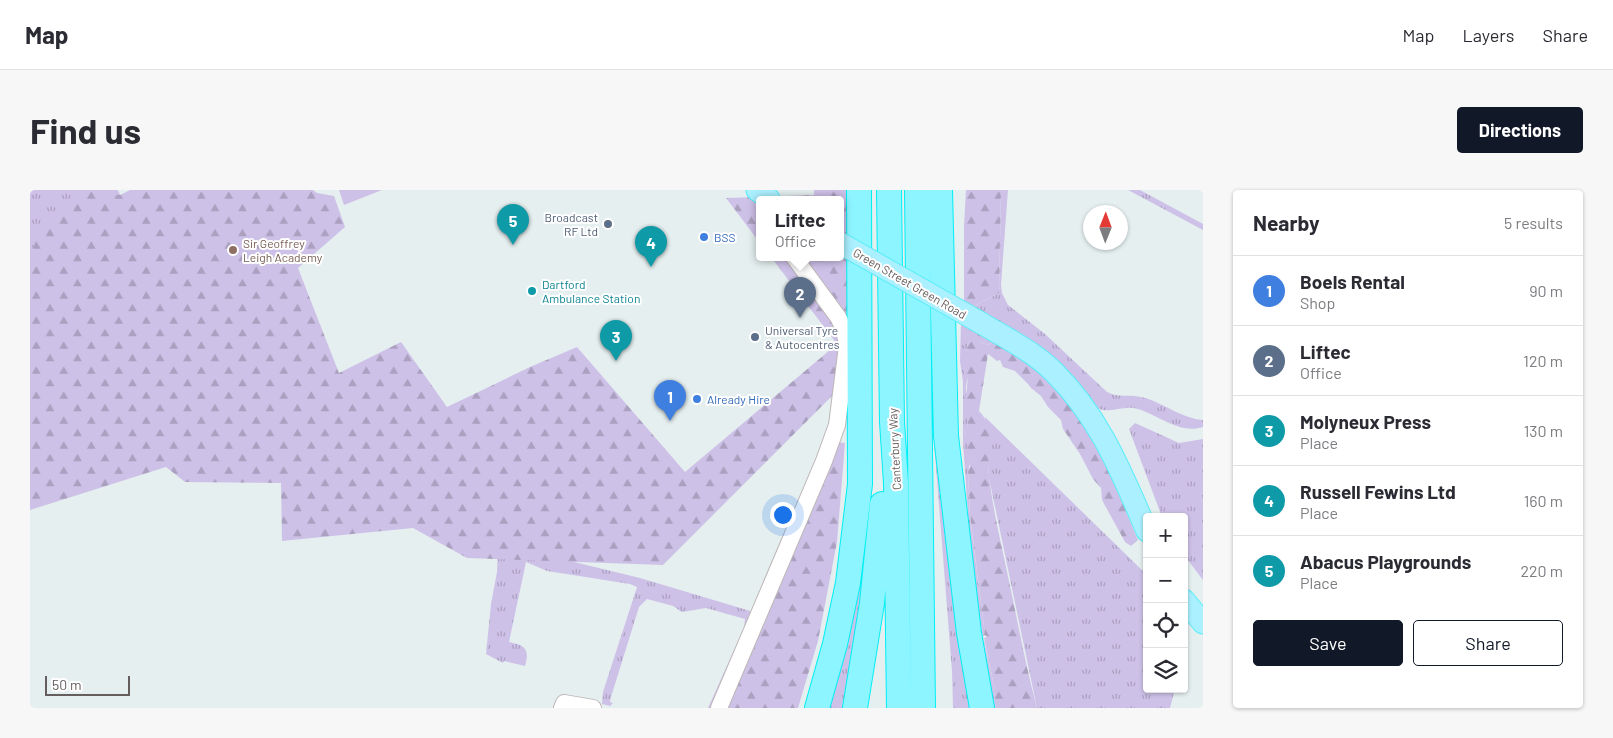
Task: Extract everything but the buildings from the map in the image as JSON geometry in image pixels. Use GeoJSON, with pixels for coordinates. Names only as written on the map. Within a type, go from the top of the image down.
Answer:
{"type":"FeatureCollection","features":[{"type":"Feature","properties":{"kind":"highway"},"geometry":{"type":"LineString","coordinates":[[817,708],[835,644],[848,583],[860,484],[861,383],[858,190]]}},
{"type":"Feature","properties":{"kind":"highway","name":"Canterbury Way"},"geometry":{"type":"LineString","coordinates":[[889,190],[899,708]]}},
{"type":"Feature","properties":{"kind":"highway","name":"Canterbury Way"},"geometry":{"type":"LineString","coordinates":[[917,190],[923,708]]}},
{"type":"Feature","properties":{"kind":"highway"},"geometry":{"type":"LineString","coordinates":[[940,190],[946,436],[969,633],[982,708]]}},
{"type":"Feature","properties":{"kind":"highway"},"geometry":{"type":"LineString","coordinates":[[954,190],[957,326],[954,392],[955,509]]}},
{"type":"Feature","properties":{"kind":"highway"},"geometry":{"type":"LineString","coordinates":[[856,708],[872,603],[880,531],[883,479],[892,422]]}},
{"type":"Feature","properties":{"kind":"main road","name":"Green Street Green Road"},"geometry":{"type":"LineString","coordinates":[[844,245],[981,323],[1036,358],[1054,372],[1098,426],[1143,522]]}},
{"type":"Feature","properties":{"kind":"main road"},"geometry":{"type":"LineString","coordinates":[[1186,603],[1203,623]]}},
{"type":"Feature","properties":{"kind":"street"},"geometry":{"type":"LineString","coordinates":[[719,708],[824,461],[838,419],[847,349],[843,327],[838,317],[797,261]]}},
{"type":"Feature","properties":{"kind":"street"},"geometry":{"type":"LineString","coordinates":[[562,708],[564,703],[593,708]]}},
{"type":"Feature","properties":{"kind":"green space"},"geometry":{"type":"Polygon","coordinates":[[[30,190],[118,190],[120,195],[30,342],[30,190]]]}},
{"type":"Feature","properties":{"kind":"green space"},"geometry":{"type":"Polygon","coordinates":[[[73,190],[91,190],[95,194],[120,195],[130,190],[313,190],[317,193],[334,196],[345,227],[298,268],[339,373],[401,342],[447,407],[530,367],[577,347],[685,472],[837,344],[774,261],[844,261],[844,196],[785,196],[814,195],[814,190],[847,190],[849,296],[839,389],[663,565],[467,558],[413,528],[282,541],[281,483],[185,482],[166,467],[30,510],[30,269],[34,240],[69,212],[73,190]]]}},
{"type":"Feature","properties":{"kind":"green space"},"geometry":{"type":"Polygon","coordinates":[[[339,190],[382,190],[344,205],[339,190]]]}},
{"type":"Feature","properties":{"kind":"green space"},"geometry":{"type":"Polygon","coordinates":[[[966,190],[1001,190],[999,293],[972,307],[964,303],[966,190]]]}},
{"type":"Feature","properties":{"kind":"green space"},"geometry":{"type":"Polygon","coordinates":[[[1001,190],[1008,190],[1001,285],[1002,293],[1008,305],[1045,334],[1107,392],[1115,395],[1137,396],[1149,399],[1187,416],[1203,420],[1203,427],[1194,429],[1176,426],[1134,408],[1099,409],[1075,379],[1005,325],[972,307],[999,293],[1001,190]]]}},
{"type":"Feature","properties":{"kind":"green space"},"geometry":{"type":"Polygon","coordinates":[[[1128,190],[1140,190],[1203,224],[1203,230],[1128,190]]]}},
{"type":"Feature","properties":{"kind":"green space"},"geometry":{"type":"Polygon","coordinates":[[[756,197],[756,238],[726,198],[756,197]]]}},
{"type":"Feature","properties":{"kind":"green space"},"geometry":{"type":"Polygon","coordinates":[[[931,306],[973,708],[953,708],[952,671],[933,429],[931,306]]]}},
{"type":"Feature","properties":{"kind":"green space"},"geometry":{"type":"Polygon","coordinates":[[[961,322],[995,341],[987,345],[975,340],[968,343],[966,352],[968,378],[966,391],[968,420],[965,431],[970,456],[968,470],[970,517],[985,635],[983,636],[995,691],[994,703],[997,708],[994,708],[975,587],[969,528],[963,443],[963,382],[960,361],[961,322]]]}},
{"type":"Feature","properties":{"kind":"green space"},"geometry":{"type":"Polygon","coordinates":[[[973,340],[987,345],[995,341],[1031,366],[1076,407],[1107,466],[1138,540],[1131,546],[1125,542],[1102,500],[1101,488],[1093,479],[1080,454],[1063,429],[1061,420],[1048,407],[1041,396],[1015,371],[1003,367],[1000,360],[997,361],[988,354],[979,411],[988,426],[990,442],[988,468],[993,502],[1037,708],[997,708],[994,703],[995,691],[984,638],[987,637],[985,635],[970,515],[968,470],[970,467],[965,430],[968,422],[966,403],[968,376],[964,375],[963,356],[968,343],[973,340]]]}},
{"type":"Feature","properties":{"kind":"green space"},"geometry":{"type":"Polygon","coordinates":[[[985,417],[1143,571],[1143,693],[1174,693],[1170,708],[1037,708],[989,478],[985,417]]]}},
{"type":"Feature","properties":{"kind":"green space"},"geometry":{"type":"Polygon","coordinates":[[[1135,423],[1179,443],[1203,439],[1203,580],[1188,560],[1188,513],[1160,513],[1129,429],[1135,423]]]}},
{"type":"Feature","properties":{"kind":"green space"},"geometry":{"type":"Polygon","coordinates":[[[837,442],[845,443],[837,542],[818,641],[798,708],[727,708],[739,676],[746,666],[837,442]]]}},
{"type":"Feature","properties":{"kind":"green space"},"geometry":{"type":"Polygon","coordinates":[[[868,500],[867,567],[845,708],[825,708],[868,500]]]}},
{"type":"Feature","properties":{"kind":"green space"},"geometry":{"type":"Polygon","coordinates":[[[498,549],[525,550],[640,578],[757,613],[715,708],[708,708],[744,628],[745,619],[706,608],[682,612],[673,606],[647,599],[639,607],[611,697],[610,702],[613,703],[610,706],[602,704],[603,692],[637,587],[630,584],[547,571],[526,562],[509,642],[522,646],[525,649],[527,656],[525,666],[504,661],[503,663],[486,654],[491,604],[497,572],[498,549]]]}},
{"type":"Feature","properties":{"kind":"place","name":"Broadcast RF Ltd"},"geometry":{"type":"Point","coordinates":[608,224]}},
{"type":"Feature","properties":{"kind":"place","name":"BSS"},"geometry":{"type":"Point","coordinates":[704,237]}},
{"type":"Feature","properties":{"kind":"place","name":"Abacus Playgrounds"},"geometry":{"type":"Point","coordinates":[513,245]}},
{"type":"Feature","properties":{"kind":"place","name":"Sir Geoffrey Leigh Academy"},"geometry":{"type":"Point","coordinates":[233,250]}},
{"type":"Feature","properties":{"kind":"place","name":"Russell Fewins Ltd"},"geometry":{"type":"Point","coordinates":[651,267]}},
{"type":"Feature","properties":{"kind":"place","name":"Dartford Ambulance Station"},"geometry":{"type":"Point","coordinates":[532,291]}},
{"type":"Feature","properties":{"kind":"place","name":"Liftec"},"geometry":{"type":"Point","coordinates":[800,318]}},
{"type":"Feature","properties":{"kind":"place","name":"Universal Tyre & Autocentres"},"geometry":{"type":"Point","coordinates":[755,337]}},
{"type":"Feature","properties":{"kind":"place","name":"Molyneux Press"},"geometry":{"type":"Point","coordinates":[616,361]}},
{"type":"Feature","properties":{"kind":"place","name":"Already Hire"},"geometry":{"type":"Point","coordinates":[697,399]}},
{"type":"Feature","properties":{"kind":"place","name":"Boels Rental"},"geometry":{"type":"Point","coordinates":[670,421]}}]}
